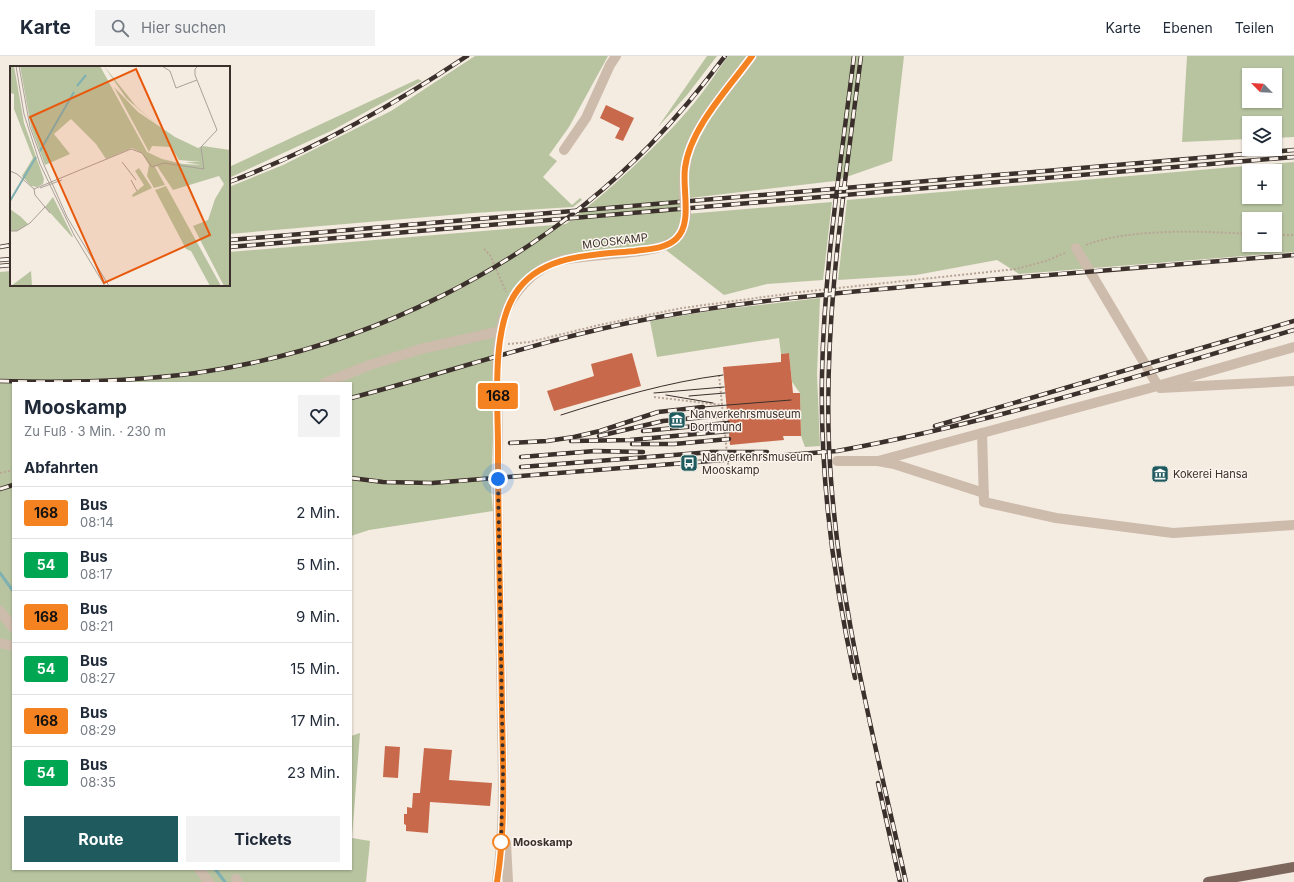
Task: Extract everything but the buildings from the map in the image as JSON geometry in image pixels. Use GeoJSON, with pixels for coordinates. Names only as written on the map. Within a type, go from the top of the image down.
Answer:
{"type":"FeatureCollection","features":[{"type":"Feature","properties":{"kind":"main road"},"geometry":{"type":"LineString","coordinates":[[1208,882],[1294,867]]}},
{"type":"Feature","properties":{"kind":"street"},"geometry":{"type":"LineString","coordinates":[[564,150],[586,118],[616,56]]}},
{"type":"Feature","properties":{"kind":"street","name":"MOOSKAMP"},"geometry":{"type":"LineString","coordinates":[[497,882],[502,829],[502,696],[498,485],[500,344],[504,316],[516,292],[536,272],[558,261],[586,256],[662,247],[675,240],[682,232],[685,222],[685,168],[690,148],[711,112],[752,56]]}},
{"type":"Feature","properties":{"kind":"street"},"geometry":{"type":"LineString","coordinates":[[1076,248],[1154,387]]}},
{"type":"Feature","properties":{"kind":"street"},"geometry":{"type":"LineString","coordinates":[[327,382],[367,366],[422,348],[501,331]]}},
{"type":"Feature","properties":{"kind":"street"},"geometry":{"type":"LineString","coordinates":[[878,461],[1154,387],[1294,347]]}},
{"type":"Feature","properties":{"kind":"street"},"geometry":{"type":"LineString","coordinates":[[1154,387],[1176,389],[1294,381]]}},
{"type":"Feature","properties":{"kind":"street"},"geometry":{"type":"LineString","coordinates":[[982,433],[984,502],[1056,518],[1173,533],[1294,525]]}},
{"type":"Feature","properties":{"kind":"street"},"geometry":{"type":"LineString","coordinates":[[837,462],[878,461],[894,464],[984,493]]}},
{"type":"Feature","properties":{"kind":"street"},"geometry":{"type":"LineString","coordinates":[[0,611],[12,627]]}},
{"type":"Feature","properties":{"kind":"street"},"geometry":{"type":"LineString","coordinates":[[0,643],[12,646]]}},
{"type":"Feature","properties":{"kind":"street","name":"MOOSKAMP"},"geometry":{"type":"LineString","coordinates":[[502,829],[506,845],[508,882]]}},
{"type":"Feature","properties":{"kind":"street"},"geometry":{"type":"LineString","coordinates":[[200,870],[209,882]]}},
{"type":"Feature","properties":{"kind":"path"},"geometry":{"type":"LineString","coordinates":[[500,344],[530,342],[599,324],[682,308],[801,292],[925,280],[1016,269],[1046,262],[1076,248],[1117,236],[1171,232],[1242,234]]}},
{"type":"Feature","properties":{"kind":"path"},"geometry":{"type":"LineString","coordinates":[[1282,235],[1294,235]]}},
{"type":"Feature","properties":{"kind":"path"},"geometry":{"type":"LineString","coordinates":[[484,249],[490,255],[511,302]]}},
{"type":"Feature","properties":{"kind":"path"},"geometry":{"type":"LineString","coordinates":[[719,375],[729,473]]}},
{"type":"Feature","properties":{"kind":"path"},"geometry":{"type":"LineString","coordinates":[[654,397],[722,405]]}},
{"type":"Feature","properties":{"kind":"path"},"geometry":{"type":"LineString","coordinates":[[725,437],[729,439]]}},
{"type":"Feature","properties":{"kind":"path"},"geometry":{"type":"LineString","coordinates":[[704,458],[727,456]]}},
{"type":"Feature","properties":{"kind":"path"},"geometry":{"type":"LineString","coordinates":[[0,473],[12,470]]}},
{"type":"Feature","properties":{"kind":"green space"},"geometry":{"type":"Polygon","coordinates":[[[475,56],[608,56],[569,127],[549,155],[557,161],[543,177],[572,205],[580,198],[582,200],[573,207],[474,213],[230,234],[230,187],[283,165],[391,111],[475,56]]]}},
{"type":"Feature","properties":{"kind":"green space"},"geometry":{"type":"Polygon","coordinates":[[[707,56],[717,56],[687,95],[658,127],[707,56]]]}},
{"type":"Feature","properties":{"kind":"green space"},"geometry":{"type":"Polygon","coordinates":[[[728,56],[904,56],[892,161],[835,181],[690,198],[686,214],[832,202],[823,280],[767,284],[724,295],[662,247],[586,256],[536,272],[513,288],[501,314],[497,338],[491,489],[493,511],[369,530],[352,536],[352,382],[12,382],[12,870],[352,870],[352,838],[370,841],[366,882],[0,882],[0,272],[10,271],[10,286],[230,286],[230,252],[566,224],[615,183],[646,154],[676,124],[705,89],[728,56]]]}},
{"type":"Feature","properties":{"kind":"green space"},"geometry":{"type":"Polygon","coordinates":[[[1187,56],[1294,56],[1294,137],[1282,138],[1282,116],[1242,116],[1242,139],[1182,142],[1187,56]]]}},
{"type":"Feature","properties":{"kind":"green space"},"geometry":{"type":"Polygon","coordinates":[[[418,79],[422,81],[333,130],[230,178],[230,167],[418,79]]]}},
{"type":"Feature","properties":{"kind":"green space"},"geometry":{"type":"Polygon","coordinates":[[[1294,162],[1294,252],[1019,274],[997,260],[916,275],[838,280],[847,200],[1242,166],[1242,204],[1282,204],[1282,164],[1270,164],[1294,162]]]}},
{"type":"Feature","properties":{"kind":"green space"},"geometry":{"type":"Polygon","coordinates":[[[820,298],[817,374],[820,446],[805,447],[801,436],[800,393],[792,382],[789,353],[781,354],[779,338],[657,357],[650,321],[716,310],[820,298]]]}},
{"type":"Feature","properties":{"kind":"green space"},"geometry":{"type":"Polygon","coordinates":[[[360,733],[352,838],[352,736],[360,733]]]}},
{"type":"Feature","properties":{"kind":"waterway"},"geometry":{"type":"LineString","coordinates":[[0,573],[12,590]]}},
{"type":"Feature","properties":{"kind":"waterway"},"geometry":{"type":"LineString","coordinates":[[216,870],[225,882]]}},
{"type":"Feature","properties":{"kind":"tram line"},"geometry":{"type":"LineString","coordinates":[[561,415],[641,391],[723,375]]}},
{"type":"Feature","properties":{"kind":"tram line"},"geometry":{"type":"LineString","coordinates":[[654,393],[724,387]]}},
{"type":"Feature","properties":{"kind":"tram line"},"geometry":{"type":"LineString","coordinates":[[689,396],[725,393]]}},
{"type":"Feature","properties":{"kind":"tram line"},"geometry":{"type":"LineString","coordinates":[[666,395],[713,403]]}},
{"type":"Feature","properties":{"kind":"tram line"},"geometry":{"type":"LineString","coordinates":[[703,407],[791,400]]}},
{"type":"Feature","properties":{"kind":"railway"},"geometry":{"type":"LineString","coordinates":[[230,182],[260,170],[321,142],[381,110],[467,56]]}},
{"type":"Feature","properties":{"kind":"railway"},"geometry":{"type":"LineString","coordinates":[[0,381],[98,381],[196,373],[259,361],[321,345],[382,323],[441,296],[498,265],[552,229],[603,189],[650,145],[689,102],[725,56]]}},
{"type":"Feature","properties":{"kind":"railway"},"geometry":{"type":"LineString","coordinates":[[854,56],[826,295],[823,335],[822,413],[823,451],[834,565],[855,678]]}},
{"type":"Feature","properties":{"kind":"railway"},"geometry":{"type":"LineString","coordinates":[[861,56],[837,250],[833,298],[828,396],[829,445],[839,555],[848,610],[869,719],[906,882]]}},
{"type":"Feature","properties":{"kind":"railway"},"geometry":{"type":"LineString","coordinates":[[230,240],[1294,150]]}},
{"type":"Feature","properties":{"kind":"railway"},"geometry":{"type":"LineString","coordinates":[[230,247],[1294,157]]}},
{"type":"Feature","properties":{"kind":"railway"},"geometry":{"type":"LineString","coordinates":[[0,247],[10,245]]}},
{"type":"Feature","properties":{"kind":"railway"},"geometry":{"type":"LineString","coordinates":[[352,398],[536,345],[610,327],[681,313],[782,299],[882,289],[1294,255]]}},
{"type":"Feature","properties":{"kind":"railway"},"geometry":{"type":"LineString","coordinates":[[0,260],[10,259]]}},
{"type":"Feature","properties":{"kind":"railway"},"geometry":{"type":"LineString","coordinates":[[0,266],[10,265]]}},
{"type":"Feature","properties":{"kind":"railway"},"geometry":{"type":"LineString","coordinates":[[935,426],[1294,321]]}},
{"type":"Feature","properties":{"kind":"railway"},"geometry":{"type":"LineString","coordinates":[[352,478],[383,482],[432,483],[837,451],[895,440],[1010,412],[1294,330]]}},
{"type":"Feature","properties":{"kind":"railway"},"geometry":{"type":"LineString","coordinates":[[510,443],[547,441],[574,437],[600,431],[658,412],[703,407]]}},
{"type":"Feature","properties":{"kind":"railway"},"geometry":{"type":"LineString","coordinates":[[599,436],[663,421],[727,415]]}},
{"type":"Feature","properties":{"kind":"railway"},"geometry":{"type":"LineString","coordinates":[[643,431],[728,423]]}},
{"type":"Feature","properties":{"kind":"railway"},"geometry":{"type":"LineString","coordinates":[[571,441],[630,440],[729,431]]}},
{"type":"Feature","properties":{"kind":"railway"},"geometry":{"type":"LineString","coordinates":[[632,444],[674,444],[729,439]]}},
{"type":"Feature","properties":{"kind":"railway"},"geometry":{"type":"LineString","coordinates":[[521,457],[595,451],[643,452]]}},
{"type":"Feature","properties":{"kind":"railway"},"geometry":{"type":"LineString","coordinates":[[521,467],[712,452],[767,452]]}},
{"type":"Feature","properties":{"kind":"railway"},"geometry":{"type":"LineString","coordinates":[[0,489],[12,485]]}},
{"type":"Feature","properties":{"kind":"railway"},"geometry":{"type":"LineString","coordinates":[[878,783],[900,882]]}},
{"type":"Feature","properties":{"kind":"bus line","name":"168"},"geometry":{"type":"LineString","coordinates":[[497,882],[502,829],[503,774],[498,485],[498,356],[504,316],[516,292],[536,272],[558,261],[586,256],[662,247],[675,240],[682,232],[685,222],[685,168],[690,148],[700,128],[752,56]]}},
{"type":"Feature","properties":{"kind":"place","name":"Nahverkehrsmuseum Dortmund"},"geometry":{"type":"Point","coordinates":[677,420]}},
{"type":"Feature","properties":{"kind":"place","name":"Nahverkehrsmuseum Mooskamp"},"geometry":{"type":"Point","coordinates":[689,463]}},
{"type":"Feature","properties":{"kind":"place","name":"Kokerei Hansa"},"geometry":{"type":"Point","coordinates":[1160,474]}},
{"type":"Feature","properties":{"kind":"place","name":"Mooskamp"},"geometry":{"type":"Point","coordinates":[501,842]}},
{"type":"Feature","properties":{"kind":"route"},"geometry":{"type":"LineString","coordinates":[[498,479],[503,774],[501,842]]}}]}
